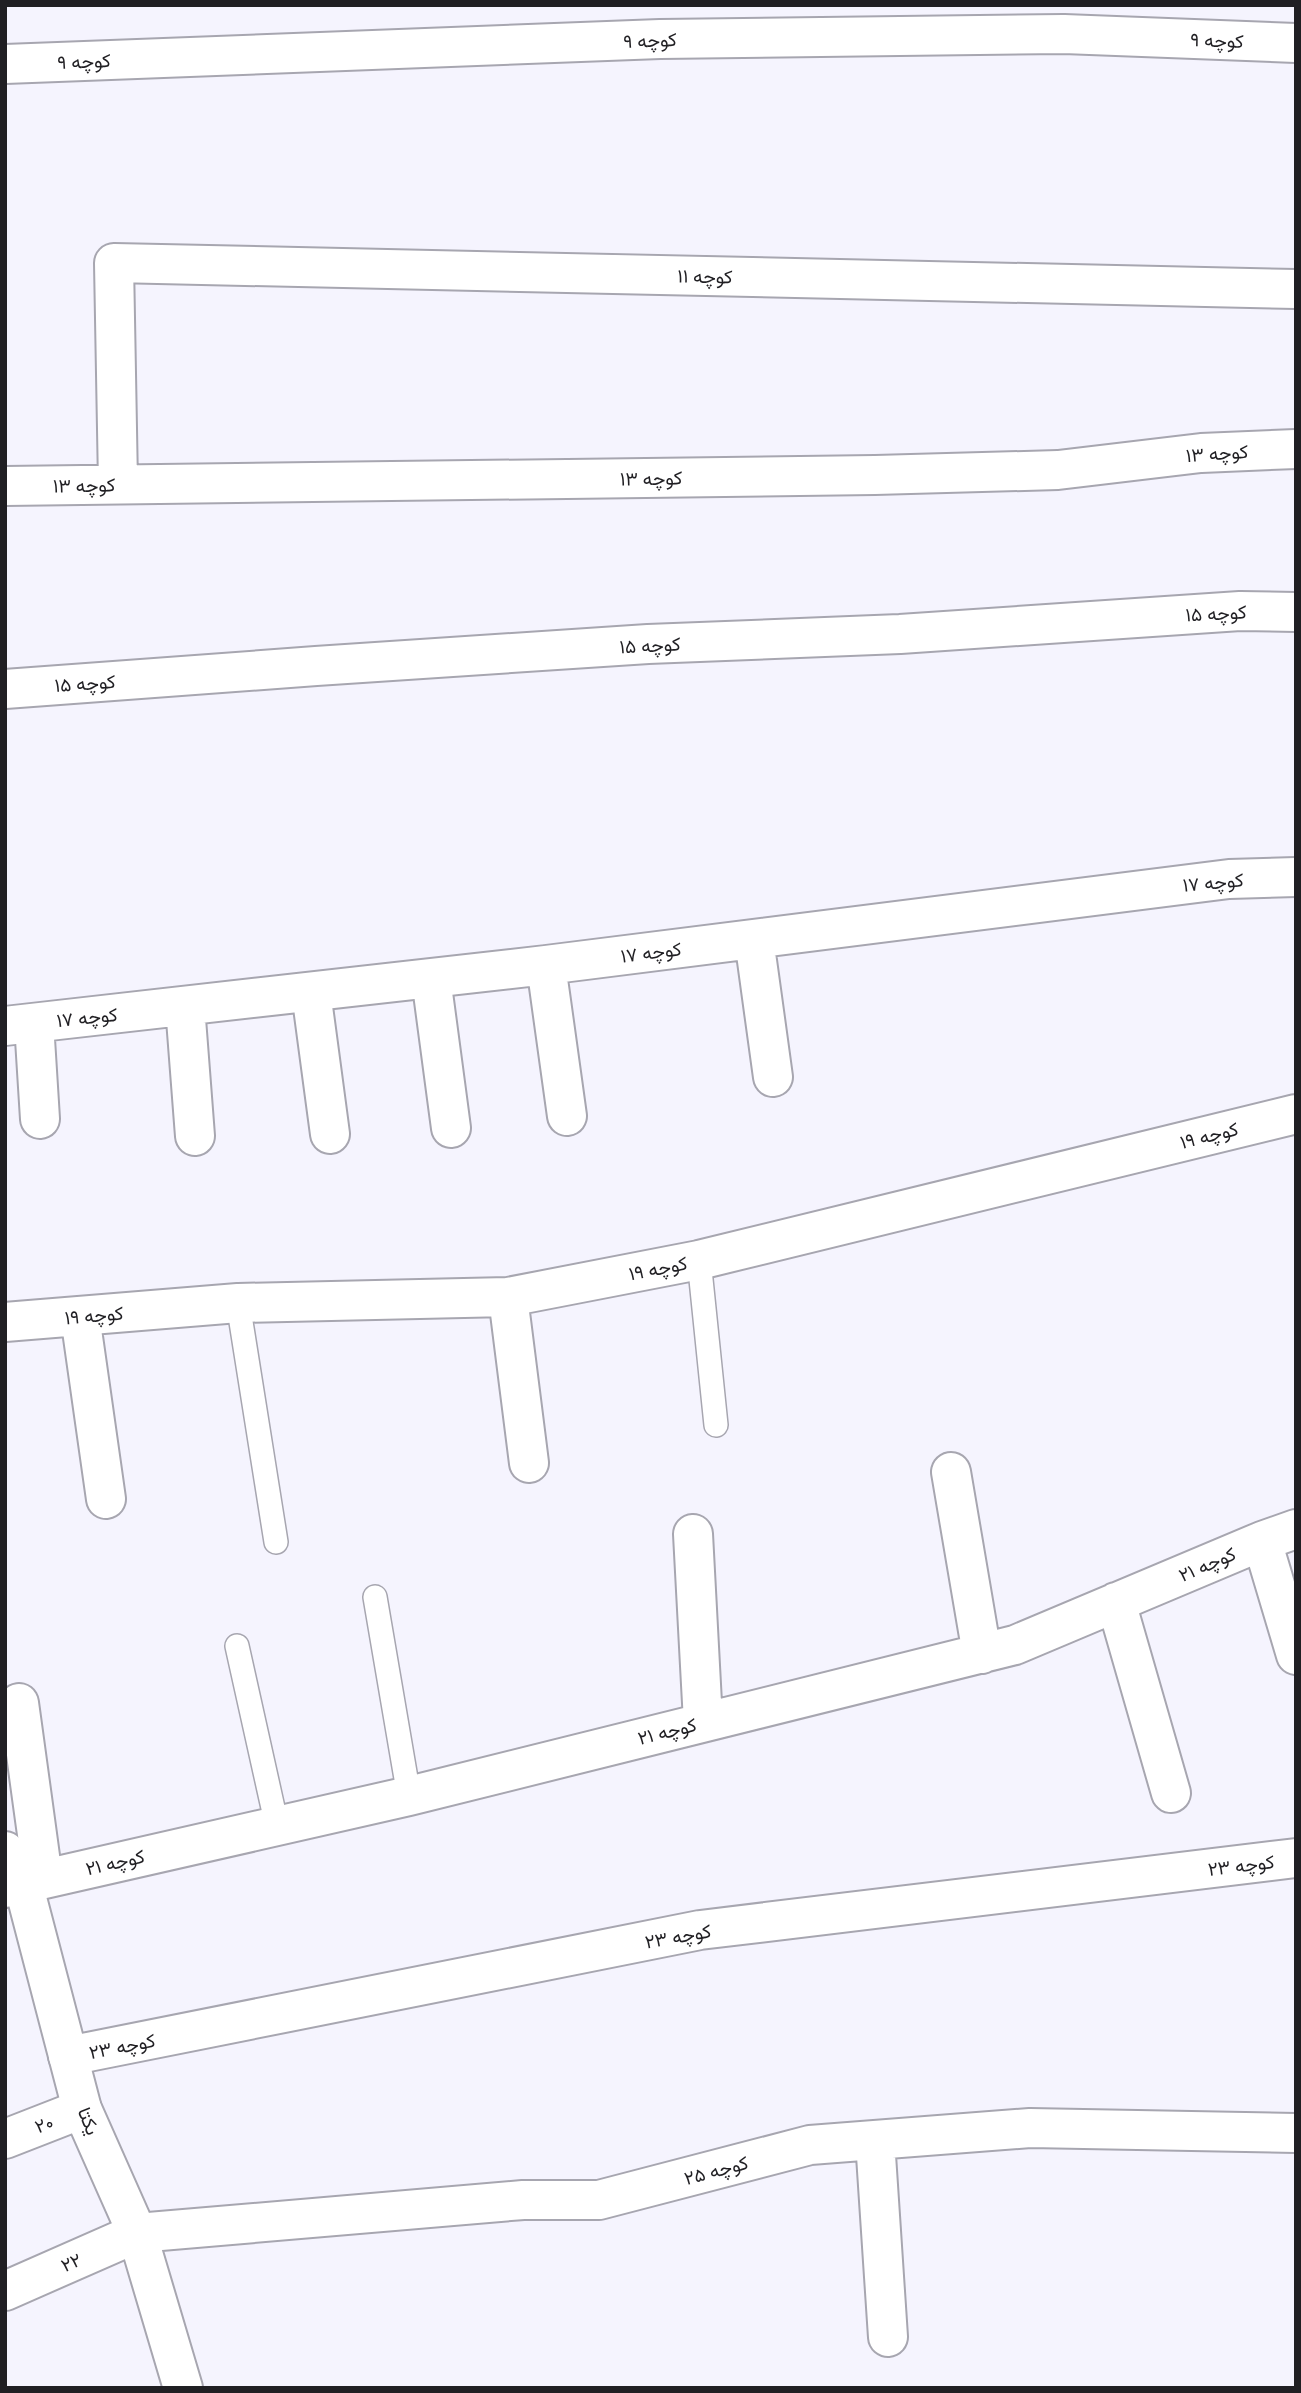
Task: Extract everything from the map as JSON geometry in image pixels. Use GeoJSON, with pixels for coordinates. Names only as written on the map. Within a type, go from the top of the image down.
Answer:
{"type":"FeatureCollection","features":[{"type":"Feature","properties":{"kind":"street","name":"کوچه ۹"},"geometry":{"type":"LineString","coordinates":[[5,64],[660,39],[1064,34],[1296,43]]}},
{"type":"Feature","properties":{"kind":"street","name":"کوچه ۱۱"},"geometry":{"type":"LineString","coordinates":[[118,484],[114,263],[1296,289]]}},
{"type":"Feature","properties":{"kind":"street","name":"کوچه ۱۳"},"geometry":{"type":"LineString","coordinates":[[5,486],[967,473],[1058,470],[1201,453],[1296,449]]}},
{"type":"Feature","properties":{"kind":"street","name":"کوچه ۱۵"},"geometry":{"type":"LineString","coordinates":[[5,689],[648,645],[901,634],[1240,611],[1296,612]]}},
{"type":"Feature","properties":{"kind":"street","name":"کوچه ۱۷"},"geometry":{"type":"LineString","coordinates":[[19,1025],[545,965],[1229,879],[1296,877]]}},
{"type":"Feature","properties":{"kind":"street"},"geometry":{"type":"LineString","coordinates":[[754,939],[773,1077]]}},
{"type":"Feature","properties":{"kind":"street"},"geometry":{"type":"LineString","coordinates":[[545,965],[567,1116]]}},
{"type":"Feature","properties":{"kind":"street"},"geometry":{"type":"LineString","coordinates":[[431,978],[451,1128]]}},
{"type":"Feature","properties":{"kind":"street"},"geometry":{"type":"LineString","coordinates":[[311,992],[330,1134]]}},
{"type":"Feature","properties":{"kind":"street"},"geometry":{"type":"LineString","coordinates":[[185,1006],[195,1136]]}},
{"type":"Feature","properties":{"kind":"street"},"geometry":{"type":"LineString","coordinates":[[19,1025],[40,1119]]}},
{"type":"Feature","properties":{"kind":"street","name":"کوچه ۱۹"},"geometry":{"type":"LineString","coordinates":[[5,1322],[238,1303],[509,1297],[699,1260],[1296,1114]]}},
{"type":"Feature","properties":{"kind":"street"},"geometry":{"type":"LineString","coordinates":[[509,1297],[529,1463]]}},
{"type":"Feature","properties":{"kind":"street"},"geometry":{"type":"LineString","coordinates":[[80,1316],[106,1499]]}},
{"type":"Feature","properties":{"kind":"street"},"geometry":{"type":"LineString","coordinates":[[951,1472],[982,1654]]}},
{"type":"Feature","properties":{"kind":"street"},"geometry":{"type":"LineString","coordinates":[[693,1534],[703,1723]]}},
{"type":"Feature","properties":{"kind":"street"},"geometry":{"type":"LineString","coordinates":[[1279,1535],[1296,1655]]}},
{"type":"Feature","properties":{"kind":"street","name":"کوچه ۲۱"},"geometry":{"type":"LineString","coordinates":[[19,1875],[277,1826],[409,1796],[1015,1646],[1279,1535]]}},
{"type":"Feature","properties":{"kind":"street"},"geometry":{"type":"LineString","coordinates":[[1116,1602],[1171,1793]]}},
{"type":"Feature","properties":{"kind":"street","name":"یکتا"},"geometry":{"type":"LineString","coordinates":[[19,1703],[19,1875],[82,2109],[137,2233],[183,2388]]}},
{"type":"Feature","properties":{"kind":"street","name":"کوچه ۲۳"},"geometry":{"type":"LineString","coordinates":[[68,2056],[700,1930],[1296,1858]]}},
{"type":"Feature","properties":{"kind":"street","name":"۲۰"},"geometry":{"type":"LineString","coordinates":[[5,2139],[82,2109]]}},
{"type":"Feature","properties":{"kind":"street","name":"کوچه ۲۵"},"geometry":{"type":"LineString","coordinates":[[137,2233],[523,2200],[599,2200],[810,2146],[875,2140],[1030,2128],[1296,2133]]}},
{"type":"Feature","properties":{"kind":"street"},"geometry":{"type":"LineString","coordinates":[[875,2140],[888,2337]]}},
{"type":"Feature","properties":{"kind":"street","name":"۲۲"},"geometry":{"type":"LineString","coordinates":[[5,2291],[137,2233]]}},
{"type":"Feature","properties":{"kind":"lane"},"geometry":{"type":"LineString","coordinates":[[699,1260],[716,1424]]}},
{"type":"Feature","properties":{"kind":"lane"},"geometry":{"type":"LineString","coordinates":[[238,1303],[275,1542]]}},
{"type":"Feature","properties":{"kind":"lane"},"geometry":{"type":"LineString","coordinates":[[375,1597],[409,1796]]}},
{"type":"Feature","properties":{"kind":"lane"},"geometry":{"type":"LineString","coordinates":[[237,1646],[277,1826]]}}]}
